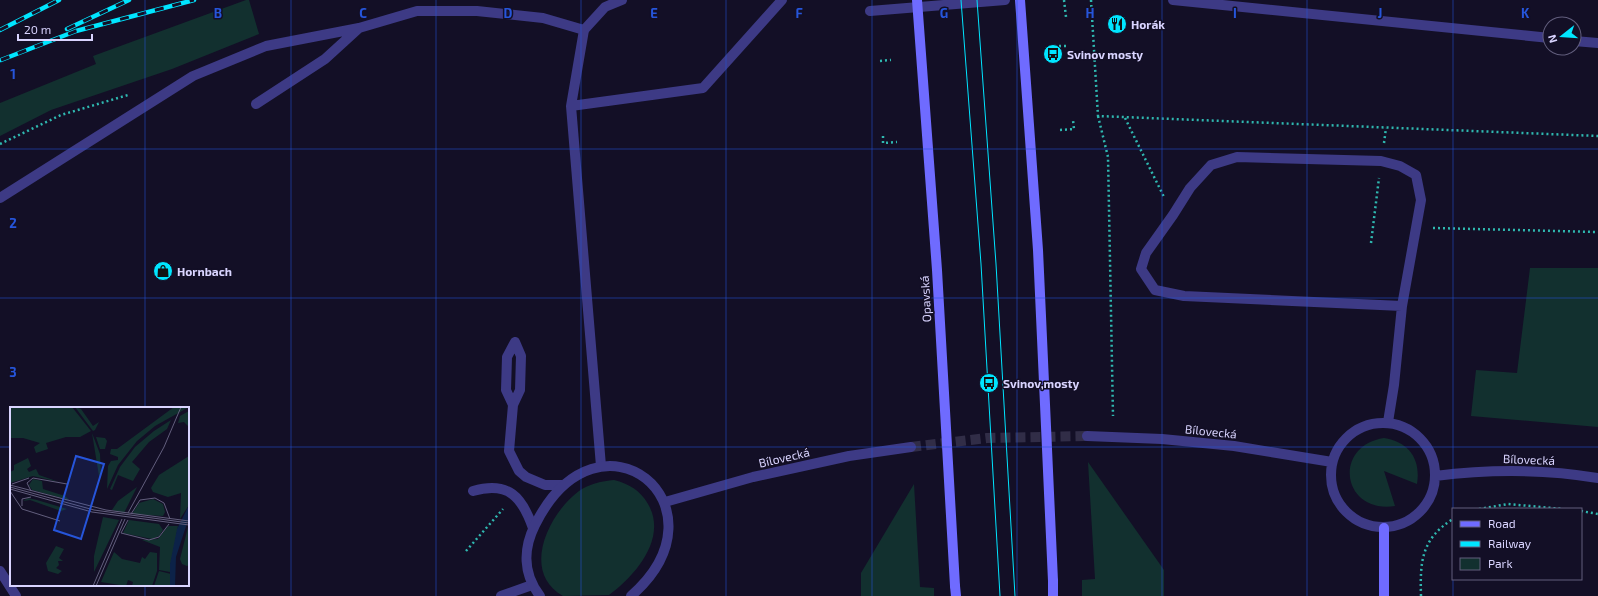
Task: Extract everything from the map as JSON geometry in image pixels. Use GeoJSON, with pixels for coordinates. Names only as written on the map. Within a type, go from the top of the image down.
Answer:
{"type":"FeatureCollection","features":[{"type":"Feature","properties":{"kind":"main road","name":"Opavská"},"geometry":{"type":"LineString","coordinates":[[917,0],[956,591]]}},
{"type":"Feature","properties":{"kind":"main road"},"geometry":{"type":"LineString","coordinates":[[1020,0],[1038,258],[1053,596]]}},
{"type":"Feature","properties":{"kind":"main road"},"geometry":{"type":"LineString","coordinates":[[1384,528],[1384,596]]}},
{"type":"Feature","properties":{"kind":"street"},"geometry":{"type":"LineString","coordinates":[[601,466],[571,106],[584,30],[605,7],[622,0]]}},
{"type":"Feature","properties":{"kind":"street"},"geometry":{"type":"LineString","coordinates":[[571,106],[702,88],[782,0]]}},
{"type":"Feature","properties":{"kind":"street"},"geometry":{"type":"LineString","coordinates":[[870,11],[1005,0]]}},
{"type":"Feature","properties":{"kind":"street"},"geometry":{"type":"LineString","coordinates":[[1173,0],[1542,37]]}},
{"type":"Feature","properties":{"kind":"street"},"geometry":{"type":"LineString","coordinates":[[0,198],[193,76],[266,46],[359,28],[417,11],[477,11],[547,19],[584,30]]}},
{"type":"Feature","properties":{"kind":"street"},"geometry":{"type":"LineString","coordinates":[[256,104],[325,59],[359,28]]}},
{"type":"Feature","properties":{"kind":"street"},"geometry":{"type":"LineString","coordinates":[[1582,42],[1598,43]]}},
{"type":"Feature","properties":{"kind":"street"},"geometry":{"type":"LineString","coordinates":[[1388,422],[1394,385],[1402,306],[1421,200],[1416,175],[1400,166],[1381,161],[1237,157],[1211,164],[1190,188],[1146,253],[1141,269],[1155,290],[1184,296],[1402,306]]}},
{"type":"Feature","properties":{"kind":"street"},"geometry":{"type":"LineString","coordinates":[[513,404],[506,390],[507,357],[515,342],[521,356],[520,390],[513,404],[509,451],[519,471],[534,482],[545,485],[563,485]]}},
{"type":"Feature","properties":{"kind":"street"},"geometry":{"type":"LineString","coordinates":[[1388,422],[1403,426],[1416,434],[1427,446],[1433,460],[1436,476],[1433,490],[1427,504],[1417,515],[1405,523],[1384,528],[1368,526],[1353,519],[1341,508],[1333,494],[1330,478],[1332,462],[1336,450],[1343,440],[1352,432],[1363,426],[1388,422]]}},
{"type":"Feature","properties":{"kind":"street","name":"Bílovecká"},"geometry":{"type":"LineString","coordinates":[[1087,436],[1162,439],[1234,446],[1332,462]]}},
{"type":"Feature","properties":{"kind":"street","name":"Bílovecká"},"geometry":{"type":"LineString","coordinates":[[665,502],[753,477],[849,456],[911,448]]}},
{"type":"Feature","properties":{"kind":"street"},"geometry":{"type":"LineString","coordinates":[[540,596],[532,585],[525,561],[526,549],[533,528],[546,505],[563,485],[580,474],[601,466],[615,465],[639,474],[650,481],[665,502],[669,524],[665,547],[649,577],[631,596]]}},
{"type":"Feature","properties":{"kind":"street","name":"Bílovecká"},"geometry":{"type":"LineString","coordinates":[[1436,476],[1475,471],[1534,471],[1598,478]]}},
{"type":"Feature","properties":{"kind":"street"},"geometry":{"type":"LineString","coordinates":[[473,491],[487,487],[501,488],[515,495],[526,509],[533,528]]}},
{"type":"Feature","properties":{"kind":"street"},"geometry":{"type":"LineString","coordinates":[[0,571],[16,596]]}},
{"type":"Feature","properties":{"kind":"street"},"geometry":{"type":"LineString","coordinates":[[501,596],[532,585]]}},
{"type":"Feature","properties":{"kind":"path"},"geometry":{"type":"LineString","coordinates":[[1064,0],[1066,17]]}},
{"type":"Feature","properties":{"kind":"path"},"geometry":{"type":"LineString","coordinates":[[1091,0],[1098,116],[1108,157],[1113,416]]}},
{"type":"Feature","properties":{"kind":"path"},"geometry":{"type":"LineString","coordinates":[[1054,46],[1066,46]]}},
{"type":"Feature","properties":{"kind":"path"},"geometry":{"type":"LineString","coordinates":[[880,61],[891,60]]}},
{"type":"Feature","properties":{"kind":"path"},"geometry":{"type":"LineString","coordinates":[[0,144],[61,115],[134,93]]}},
{"type":"Feature","properties":{"kind":"path"},"geometry":{"type":"LineString","coordinates":[[1098,116],[1598,136]]}},
{"type":"Feature","properties":{"kind":"path"},"geometry":{"type":"LineString","coordinates":[[1125,118],[1173,215]]}},
{"type":"Feature","properties":{"kind":"path"},"geometry":{"type":"LineString","coordinates":[[1060,130],[1074,129],[1073,120]]}},
{"type":"Feature","properties":{"kind":"path"},"geometry":{"type":"LineString","coordinates":[[1371,243],[1386,128]]}},
{"type":"Feature","properties":{"kind":"path"},"geometry":{"type":"LineString","coordinates":[[883,136],[883,143],[896,142]]}},
{"type":"Feature","properties":{"kind":"path"},"geometry":{"type":"LineString","coordinates":[[1416,227],[1598,232]]}},
{"type":"Feature","properties":{"kind":"path"},"geometry":{"type":"LineString","coordinates":[[466,551],[508,504]]}},
{"type":"Feature","properties":{"kind":"path"},"geometry":{"type":"LineString","coordinates":[[1485,508],[1508,504],[1552,508]]}},
{"type":"Feature","properties":{"kind":"path"},"geometry":{"type":"LineString","coordinates":[[1582,511],[1598,514]]}},
{"type":"Feature","properties":{"kind":"path"},"geometry":{"type":"LineString","coordinates":[[1420,596],[1420,566],[1427,545],[1438,532],[1452,521]]}},
{"type":"Feature","properties":{"kind":"green space"},"geometry":{"type":"Polygon","coordinates":[[[249,0],[259,34],[172,69],[51,110],[0,136],[0,103],[96,64],[93,56],[249,0]]]}},
{"type":"Feature","properties":{"kind":"green space"},"geometry":{"type":"Polygon","coordinates":[[[1530,268],[1598,268],[1598,427],[1471,416],[1476,370],[1517,373],[1530,268]]]}},
{"type":"Feature","properties":{"kind":"green space"},"geometry":{"type":"Polygon","coordinates":[[[1384,438],[1400,443],[1406,448],[1411,453],[1417,467],[1417,484],[1384,471],[1395,506],[1377,506],[1364,500],[1355,490],[1350,478],[1351,465],[1356,453],[1367,444],[1384,438]]]}},
{"type":"Feature","properties":{"kind":"green space"},"geometry":{"type":"Polygon","coordinates":[[[1088,462],[1164,570],[1164,596],[1082,596],[1082,580],[1095,579],[1088,462]]]}},
{"type":"Feature","properties":{"kind":"green space"},"geometry":{"type":"Polygon","coordinates":[[[614,480],[625,483],[634,488],[648,504],[653,517],[654,530],[646,555],[629,578],[609,595],[563,596],[550,586],[543,573],[541,558],[549,528],[558,513],[579,491],[596,483],[614,480]]]}},
{"type":"Feature","properties":{"kind":"green space"},"geometry":{"type":"Polygon","coordinates":[[[914,484],[920,587],[934,588],[934,596],[861,596],[861,573],[914,484]]]}},
{"type":"Feature","properties":{"kind":"tunnel"},"geometry":{"type":"LineString","coordinates":[[911,447],[987,438],[1087,436]]}},
{"type":"Feature","properties":{"kind":"tram line"},"geometry":{"type":"LineString","coordinates":[[961,0],[981,264],[1000,596]]}},
{"type":"Feature","properties":{"kind":"tram line"},"geometry":{"type":"LineString","coordinates":[[977,0],[996,264],[1015,596]]}},
{"type":"Feature","properties":{"kind":"railway"},"geometry":{"type":"LineString","coordinates":[[0,30],[59,0]]}},
{"type":"Feature","properties":{"kind":"railway"},"geometry":{"type":"LineString","coordinates":[[67,29],[129,0]]}},
{"type":"Feature","properties":{"kind":"railway"},"geometry":{"type":"LineString","coordinates":[[1,60],[76,31],[194,0]]}},
{"type":"Feature","properties":{"kind":"place","name":"Horák"},"geometry":{"type":"Point","coordinates":[1117,24]}},
{"type":"Feature","properties":{"kind":"place","name":"Svinov mosty"},"geometry":{"type":"Point","coordinates":[1053,54]}},
{"type":"Feature","properties":{"kind":"place","name":"Hornbach"},"geometry":{"type":"Point","coordinates":[163,271]}},
{"type":"Feature","properties":{"kind":"place","name":"Svinov,mosty"},"geometry":{"type":"Point","coordinates":[989,383]}}]}
